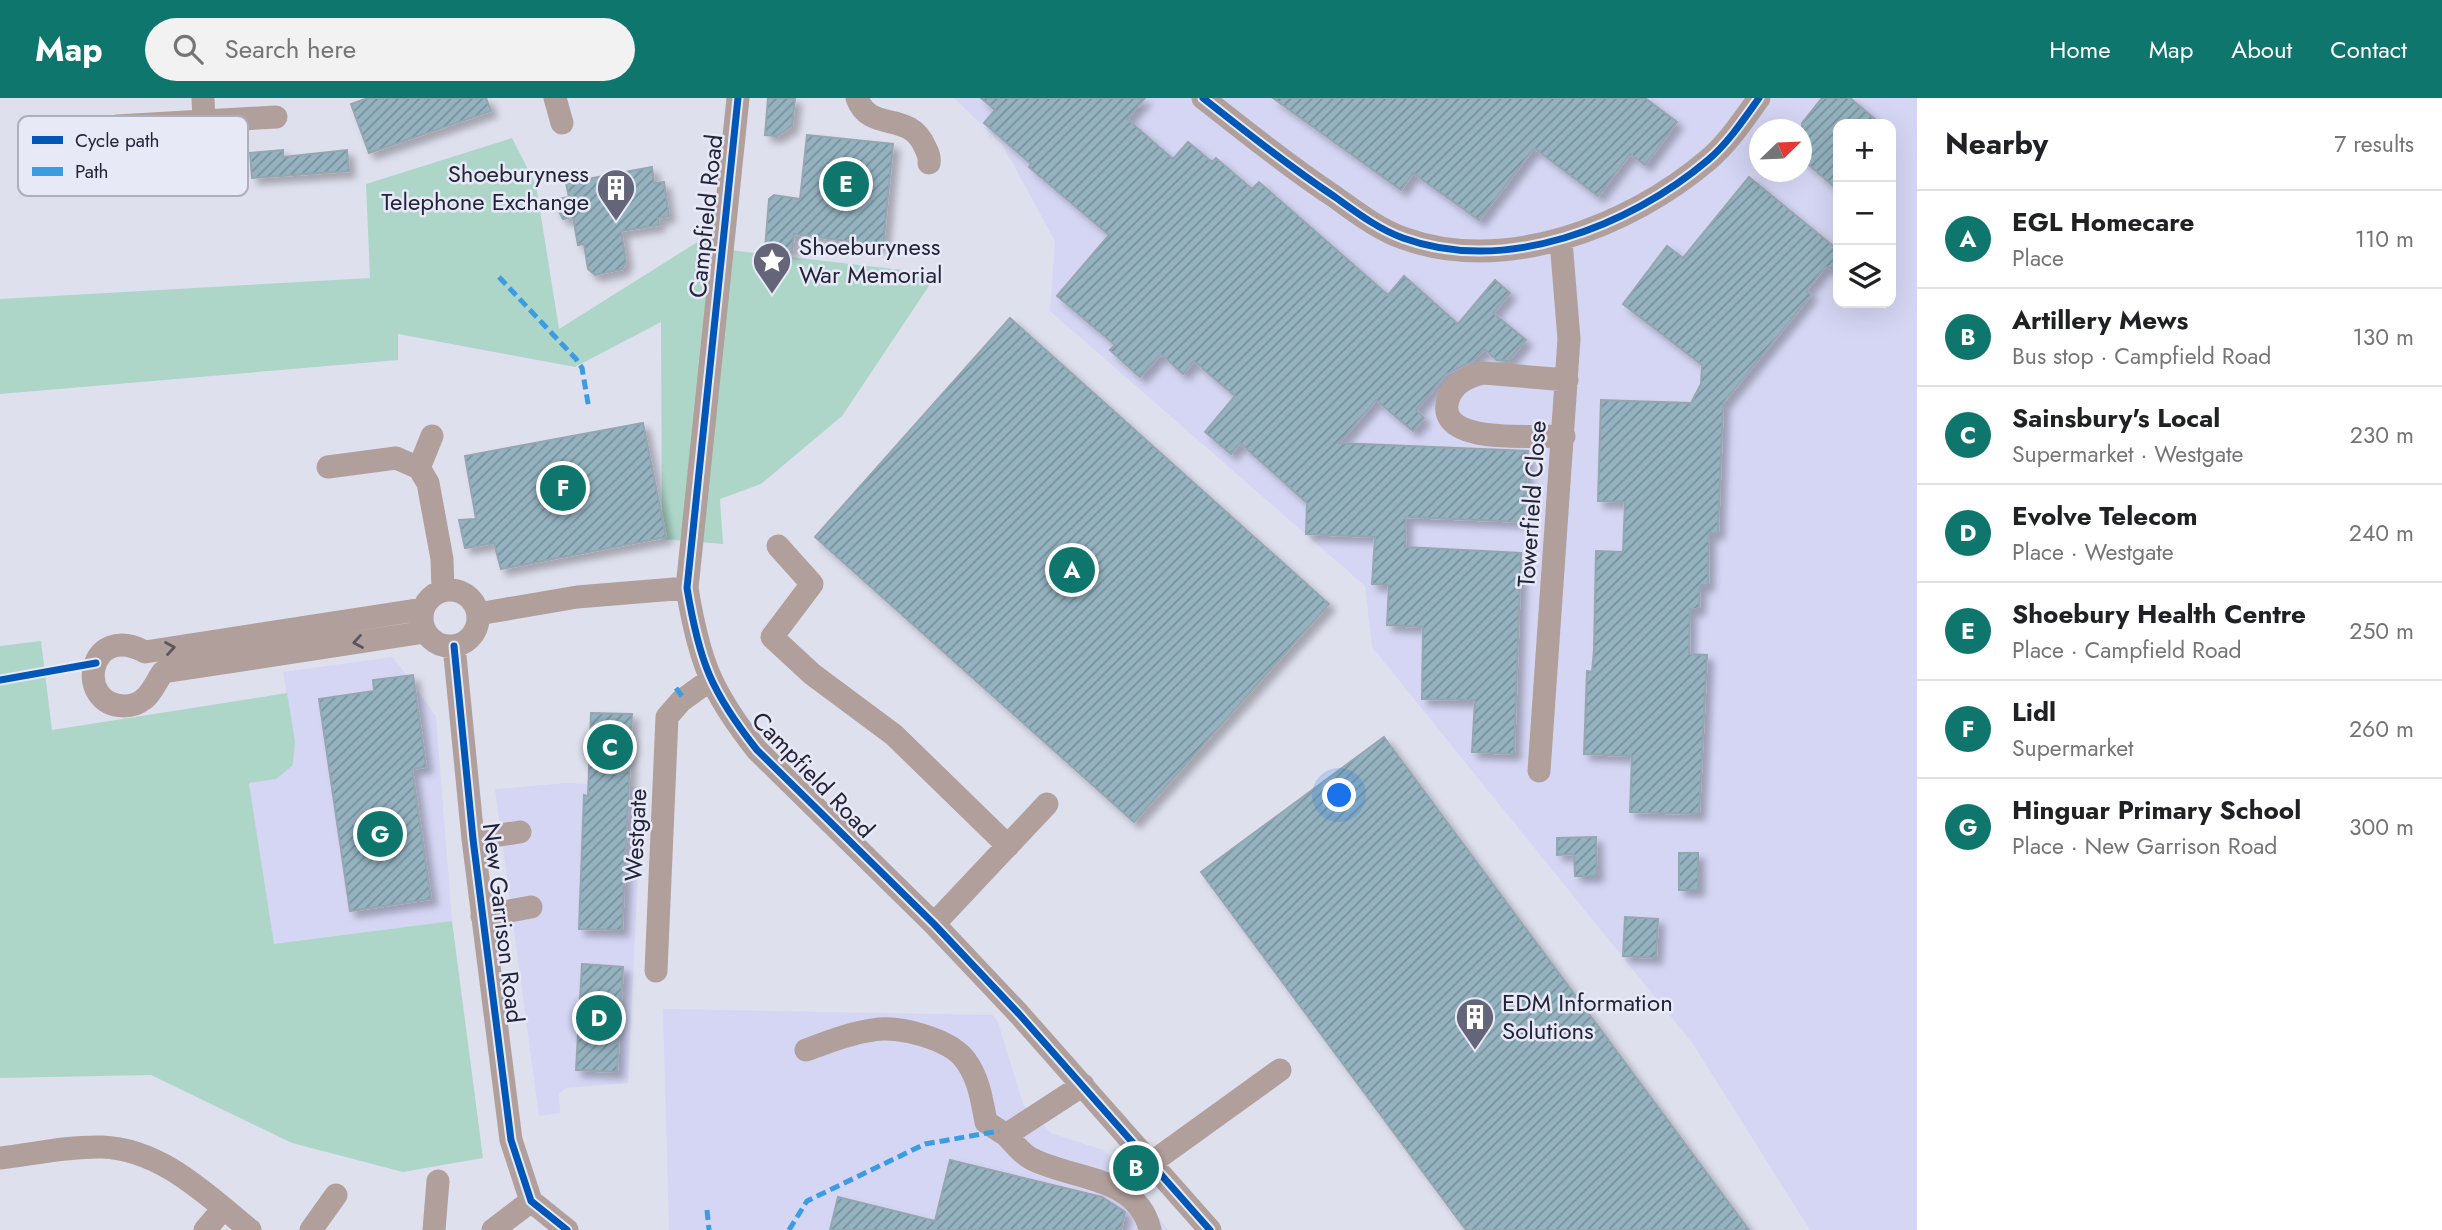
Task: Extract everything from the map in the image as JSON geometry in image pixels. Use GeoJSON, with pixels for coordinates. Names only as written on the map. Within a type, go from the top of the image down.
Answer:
{"type":"FeatureCollection","features":[{"type":"Feature","properties":{"kind":"street"},"geometry":{"type":"LineString","coordinates":[[203,98],[204,116]]}},
{"type":"Feature","properties":{"kind":"street"},"geometry":{"type":"LineString","coordinates":[[555,98],[562,123]]}},
{"type":"Feature","properties":{"kind":"street","name":"Campfield Road"},"geometry":{"type":"LineString","coordinates":[[738,98],[687,588],[696,644],[710,680],[733,720],[757,750],[934,923],[1083,1085],[1210,1230]]}},
{"type":"Feature","properties":{"kind":"street"},"geometry":{"type":"LineString","coordinates":[[857,98],[861,109],[872,118],[910,126],[921,137],[929,163]]}},
{"type":"Feature","properties":{"kind":"street"},"geometry":{"type":"LineString","coordinates":[[1203,98],[1279,158],[1368,220],[1402,238],[1443,247],[1486,250],[1560,240],[1610,222],[1709,159],[1759,98]]}},
{"type":"Feature","properties":{"kind":"street"},"geometry":{"type":"LineString","coordinates":[[248,119],[275,117]]}},
{"type":"Feature","properties":{"kind":"street","name":"Towerfield Close"},"geometry":{"type":"LineString","coordinates":[[1539,771],[1569,339],[1560,240]]}},
{"type":"Feature","properties":{"kind":"street"},"geometry":{"type":"LineString","coordinates":[[1564,436],[1472,433],[1457,428],[1448,419],[1447,409],[1450,394],[1471,375],[1483,373],[1567,380]]}},
{"type":"Feature","properties":{"kind":"street"},"geometry":{"type":"LineString","coordinates":[[419,468],[432,436]]}},
{"type":"Feature","properties":{"kind":"street"},"geometry":{"type":"LineString","coordinates":[[328,467],[396,458],[419,468],[428,483],[442,559],[443,590]]}},
{"type":"Feature","properties":{"kind":"street"},"geometry":{"type":"LineString","coordinates":[[778,547],[812,584],[772,637],[812,674],[894,735],[1008,846]]}},
{"type":"Feature","properties":{"kind":"street"},"geometry":{"type":"LineString","coordinates":[[478,614],[577,597],[687,588]]}},
{"type":"Feature","properties":{"kind":"street"},"geometry":{"type":"LineString","coordinates":[[443,590],[455,590],[466,595],[478,614],[475,630],[469,638],[454,646],[435,642],[424,621],[431,597],[443,590]]}},
{"type":"Feature","properties":{"kind":"street"},"geometry":{"type":"LineString","coordinates":[[424,621],[163,672],[146,698],[132,706],[116,706],[102,698],[93,683],[93,667],[101,653],[115,645],[131,644],[145,652],[424,621]]}},
{"type":"Feature","properties":{"kind":"street","name":"New Garrison Road"},"geometry":{"type":"LineString","coordinates":[[454,646],[473,839],[511,1140],[531,1201]]}},
{"type":"Feature","properties":{"kind":"street","name":"Westgate"},"geometry":{"type":"LineString","coordinates":[[656,971],[667,718],[681,701],[710,680]]}},
{"type":"Feature","properties":{"kind":"street"},"geometry":{"type":"LineString","coordinates":[[934,923],[1047,804]]}},
{"type":"Feature","properties":{"kind":"street"},"geometry":{"type":"LineString","coordinates":[[473,839],[520,832]]}},
{"type":"Feature","properties":{"kind":"street"},"geometry":{"type":"LineString","coordinates":[[482,916],[531,907]]}},
{"type":"Feature","properties":{"kind":"street"},"geometry":{"type":"LineString","coordinates":[[806,1050],[875,1029],[914,1033],[945,1043],[965,1059],[977,1082],[986,1122],[1006,1135],[1029,1157],[1114,1186],[1132,1197],[1147,1217],[1150,1230]]}},
{"type":"Feature","properties":{"kind":"street"},"geometry":{"type":"LineString","coordinates":[[1151,1163],[1280,1070]]}},
{"type":"Feature","properties":{"kind":"street"},"geometry":{"type":"LineString","coordinates":[[1006,1135],[1083,1085]]}},
{"type":"Feature","properties":{"kind":"street"},"geometry":{"type":"LineString","coordinates":[[0,1158],[103,1147],[132,1153],[154,1160],[177,1172],[250,1230]]}},
{"type":"Feature","properties":{"kind":"street"},"geometry":{"type":"LineString","coordinates":[[434,1230],[438,1217],[438,1181]]}},
{"type":"Feature","properties":{"kind":"street"},"geometry":{"type":"LineString","coordinates":[[311,1230],[336,1195]]}},
{"type":"Feature","properties":{"kind":"street"},"geometry":{"type":"LineString","coordinates":[[493,1230],[531,1201],[567,1230]]}},
{"type":"Feature","properties":{"kind":"street"},"geometry":{"type":"LineString","coordinates":[[205,1230],[223,1209]]}},
{"type":"Feature","properties":{"kind":"shaded area"},"geometry":{"type":"Polygon","coordinates":[[[954,98],[1917,98],[1917,1230],[1810,1230],[1693,1044],[1372,647],[1365,586],[1050,311],[1055,241],[1002,144],[954,98]]]}},
{"type":"Feature","properties":{"kind":"shaded area"},"geometry":{"type":"Polygon","coordinates":[[[393,657],[436,716],[452,921],[274,945],[249,783],[276,779],[295,741],[283,672],[393,657]]]}},
{"type":"Feature","properties":{"kind":"shaded area"},"geometry":{"type":"Polygon","coordinates":[[[566,783],[642,787],[628,1083],[566,1088],[559,1094],[560,1113],[539,1116],[495,789],[566,783]]]}},
{"type":"Feature","properties":{"kind":"shaded area"},"geometry":{"type":"Polygon","coordinates":[[[663,1009],[993,1015],[998,1022],[1023,1104],[1051,1133],[1103,1150],[1115,1161],[1168,1230],[669,1230],[663,1009]]]}},
{"type":"Feature","properties":{"kind":"green space"},"geometry":{"type":"Polygon","coordinates":[[[512,138],[536,185],[559,329],[707,236],[722,249],[937,274],[842,416],[761,484],[720,499],[723,544],[662,539],[661,322],[575,367],[398,334],[398,360],[0,394],[0,299],[370,278],[366,184],[512,138]]]}},
{"type":"Feature","properties":{"kind":"green space"},"geometry":{"type":"Polygon","coordinates":[[[41,641],[52,730],[287,693],[295,741],[293,765],[276,779],[249,783],[274,944],[452,921],[483,1158],[403,1172],[292,1143],[151,1075],[0,1078],[0,646],[41,641]]]}},
{"type":"Feature","properties":{"kind":"building"},"geometry":{"type":"Polygon","coordinates":[[[368,98],[486,98],[491,111],[369,153],[351,104],[368,98]]]}},
{"type":"Feature","properties":{"kind":"building"},"geometry":{"type":"Polygon","coordinates":[[[768,98],[795,98],[792,126],[777,136],[765,135],[768,98]]]}},
{"type":"Feature","properties":{"kind":"building"},"geometry":{"type":"Polygon","coordinates":[[[981,98],[1145,98],[1127,119],[1173,159],[1188,142],[1212,162],[1216,158],[1252,189],[1259,182],[1388,295],[1404,276],[1458,324],[1495,280],[1510,293],[1493,313],[1526,340],[1508,361],[1497,360],[1484,349],[1473,361],[1446,374],[1416,410],[1424,418],[1413,431],[1376,400],[1339,443],[1528,451],[1524,522],[1406,517],[1405,547],[1521,553],[1514,754],[1472,752],[1475,700],[1422,699],[1423,627],[1387,625],[1389,585],[1372,584],[1375,537],[1306,534],[1307,503],[1240,443],[1231,454],[1205,432],[1235,396],[1194,361],[1183,374],[1161,354],[1140,377],[1110,350],[1115,345],[1057,296],[1109,235],[1029,167],[1031,164],[984,123],[995,110],[981,98]]]}},
{"type":"Feature","properties":{"kind":"building"},"geometry":{"type":"Polygon","coordinates":[[[1273,98],[1645,98],[1677,122],[1645,165],[1630,154],[1598,196],[1534,148],[1479,220],[1413,173],[1401,190],[1273,98]]]}},
{"type":"Feature","properties":{"kind":"building"},"geometry":{"type":"Polygon","coordinates":[[[1822,98],[1850,98],[1875,119],[1833,119],[1833,186],[1812,168],[1812,119],[1805,119],[1822,98]]]}},
{"type":"Feature","properties":{"kind":"building"},"geometry":{"type":"Polygon","coordinates":[[[807,135],[893,144],[883,246],[794,234],[792,252],[765,250],[769,199],[774,195],[800,199],[807,135]]]}},
{"type":"Feature","properties":{"kind":"building"},"geometry":{"type":"Polygon","coordinates":[[[283,150],[283,157],[347,150],[349,171],[252,178],[250,153],[283,150]]]}},
{"type":"Feature","properties":{"kind":"building","name":"Shoeburyness Telephone Exchange"},"geometry":{"type":"Polygon","coordinates":[[[652,167],[654,183],[664,182],[669,216],[658,218],[659,225],[621,231],[626,262],[622,269],[595,275],[588,269],[584,244],[578,245],[573,217],[563,219],[553,200],[569,197],[566,183],[652,167]]]}},
{"type":"Feature","properties":{"kind":"building"},"geometry":{"type":"Polygon","coordinates":[[[1749,177],[1749,182],[1755,182],[1833,246],[1833,267],[1831,269],[1826,266],[1806,291],[1811,295],[1723,403],[1718,533],[1709,533],[1708,585],[1700,585],[1699,609],[1690,609],[1689,654],[1707,655],[1699,814],[1630,812],[1632,756],[1584,754],[1587,671],[1592,672],[1594,650],[1596,551],[1623,552],[1625,502],[1598,501],[1601,400],[1691,403],[1701,384],[1702,365],[1623,304],[1667,246],[1683,258],[1749,177]]]}},
{"type":"Feature","properties":{"kind":"building"},"geometry":{"type":"Polygon","coordinates":[[[1010,318],[1329,604],[1134,822],[815,537],[1010,318]]]}},
{"type":"Feature","properties":{"kind":"building"},"geometry":{"type":"Polygon","coordinates":[[[643,423],[666,537],[501,569],[494,543],[465,548],[459,520],[476,519],[465,456],[643,423]]]}},
{"type":"Feature","properties":{"kind":"building"},"geometry":{"type":"Polygon","coordinates":[[[413,675],[426,767],[412,769],[431,899],[350,911],[319,699],[374,691],[373,680],[413,675]]]}},
{"type":"Feature","properties":{"kind":"building"},"geometry":{"type":"Polygon","coordinates":[[[591,713],[632,714],[622,930],[579,929],[584,795],[588,796],[591,713]]]}},
{"type":"Feature","properties":{"kind":"building","name":"EDM Information Solutions"},"geometry":{"type":"Polygon","coordinates":[[[1384,737],[1749,1230],[1466,1230],[1201,872],[1384,737]]]}},
{"type":"Feature","properties":{"kind":"building"},"geometry":{"type":"Polygon","coordinates":[[[1596,837],[1597,876],[1575,876],[1574,854],[1557,855],[1557,838],[1596,837]]]}},
{"type":"Feature","properties":{"kind":"building"},"geometry":{"type":"Polygon","coordinates":[[[1679,853],[1698,853],[1698,890],[1679,890],[1679,853]]]}},
{"type":"Feature","properties":{"kind":"building"},"geometry":{"type":"Polygon","coordinates":[[[1625,917],[1658,919],[1656,958],[1623,956],[1625,917]]]}},
{"type":"Feature","properties":{"kind":"building"},"geometry":{"type":"Polygon","coordinates":[[[582,964],[623,967],[617,1072],[576,1070],[582,964]]]}},
{"type":"Feature","properties":{"kind":"building"},"geometry":{"type":"Polygon","coordinates":[[[950,1160],[1102,1197],[1125,1212],[1121,1230],[830,1230],[838,1197],[935,1221],[950,1160]]]}},
{"type":"Feature","properties":{"kind":"marked path"},"geometry":{"type":"LineString","coordinates":[[499,277],[576,359],[582,368],[589,409]]}},
{"type":"Feature","properties":{"kind":"marked path"},"geometry":{"type":"LineString","coordinates":[[676,688],[684,699]]}},
{"type":"Feature","properties":{"kind":"marked path"},"geometry":{"type":"LineString","coordinates":[[789,1230],[807,1201],[925,1144],[999,1131]]}},
{"type":"Feature","properties":{"kind":"marked path"},"geometry":{"type":"LineString","coordinates":[[707,1210],[709,1230]]}},
{"type":"Feature","properties":{"kind":"cycle path"},"geometry":{"type":"LineString","coordinates":[[738,98],[687,588],[702,656],[709,675],[728,710],[757,750],[934,924],[1019,1014],[1210,1230]]}},
{"type":"Feature","properties":{"kind":"cycle path"},"geometry":{"type":"LineString","coordinates":[[1203,98],[1301,173],[1385,230],[1403,238],[1442,248],[1483,251],[1523,247],[1564,238],[1604,224],[1641,206],[1708,160],[1759,98]]}},
{"type":"Feature","properties":{"kind":"cycle path"},"geometry":{"type":"LineString","coordinates":[[454,646],[473,839],[511,1140],[531,1201],[567,1230]]}},
{"type":"Feature","properties":{"kind":"cycle path"},"geometry":{"type":"LineString","coordinates":[[0,680],[96,663]]}},
{"type":"Feature","properties":{"kind":"place","name":"Shoebury Health Centre"},"geometry":{"type":"Point","coordinates":[846,184]}},
{"type":"Feature","properties":{"kind":"place","name":"Shoeburyness Telephone Exchange"},"geometry":{"type":"Point","coordinates":[616,222]}},
{"type":"Feature","properties":{"kind":"place","name":"Shoeburyness War Memorial"},"geometry":{"type":"Point","coordinates":[772,295]}},
{"type":"Feature","properties":{"kind":"place","name":"Lidl"},"geometry":{"type":"Point","coordinates":[563,488]}},
{"type":"Feature","properties":{"kind":"place","name":"EGL Homecare"},"geometry":{"type":"Point","coordinates":[1072,570]}},
{"type":"Feature","properties":{"kind":"place","name":"Sainsbury's Local"},"geometry":{"type":"Point","coordinates":[610,747]}},
{"type":"Feature","properties":{"kind":"place","name":"Hinguar Primary School"},"geometry":{"type":"Point","coordinates":[380,834]}},
{"type":"Feature","properties":{"kind":"place","name":"Evolve Telecom"},"geometry":{"type":"Point","coordinates":[599,1018]}},
{"type":"Feature","properties":{"kind":"place","name":"EDM Information Solutions"},"geometry":{"type":"Point","coordinates":[1475,1051]}},
{"type":"Feature","properties":{"kind":"place","name":"Artillery Mews"},"geometry":{"type":"Point","coordinates":[1136,1168]}}]}
